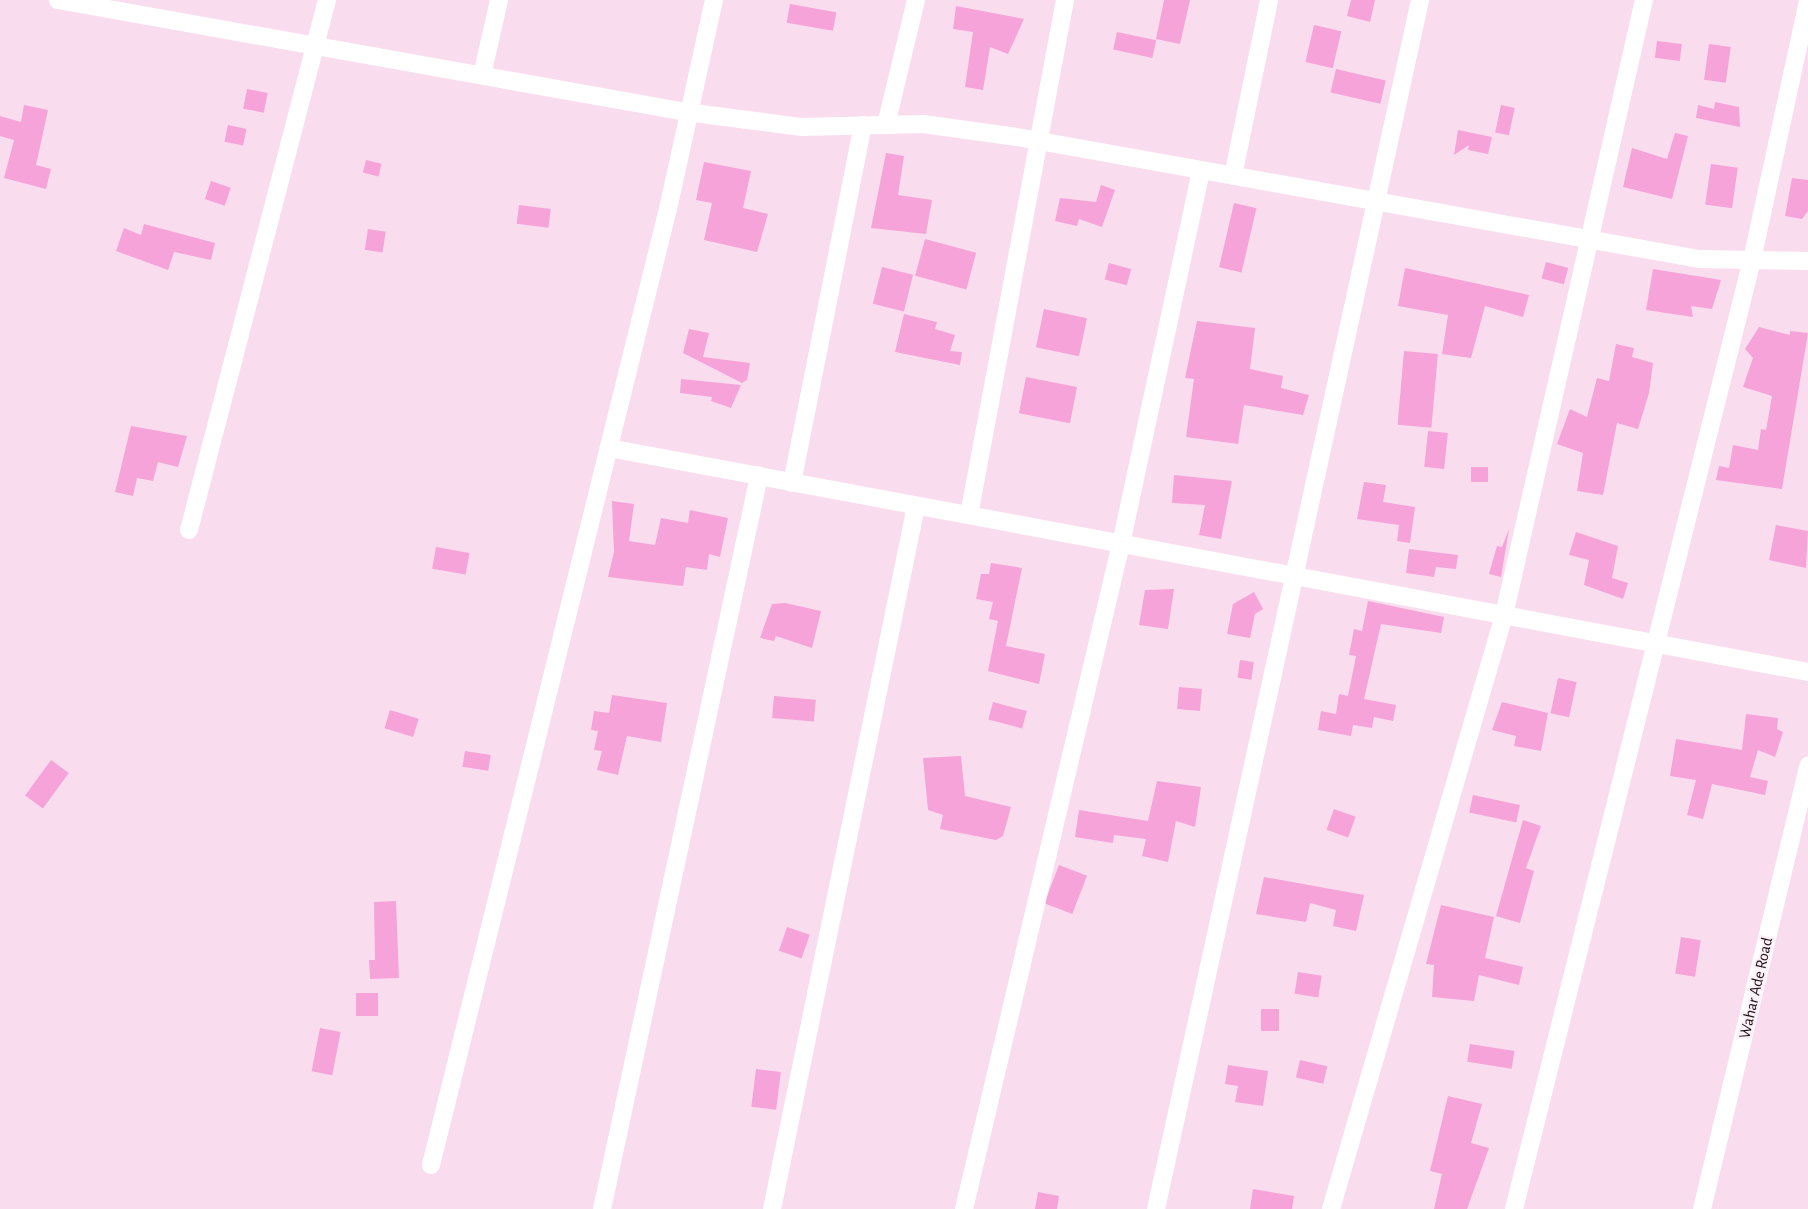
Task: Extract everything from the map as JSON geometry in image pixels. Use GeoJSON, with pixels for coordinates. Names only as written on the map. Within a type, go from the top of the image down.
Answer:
{"type":"FeatureCollection","features":[{"type":"Feature","properties":{"kind":"street"},"geometry":{"type":"LineString","coordinates":[[58,0],[314,43],[686,112],[802,127],[923,124],[1037,140],[1700,259],[1808,261]]}},
{"type":"Feature","properties":{"kind":"street"},"geometry":{"type":"LineString","coordinates":[[189,530],[327,0]]}},
{"type":"Feature","properties":{"kind":"street"},"geometry":{"type":"LineString","coordinates":[[482,75],[499,0]]}},
{"type":"Feature","properties":{"kind":"street"},"geometry":{"type":"LineString","coordinates":[[431,1165],[668,209],[686,112],[714,0]]}},
{"type":"Feature","properties":{"kind":"street"},"geometry":{"type":"LineString","coordinates":[[886,125],[916,0]]}},
{"type":"Feature","properties":{"kind":"street"},"geometry":{"type":"LineString","coordinates":[[969,515],[1037,140],[1065,0]]}},
{"type":"Feature","properties":{"kind":"street"},"geometry":{"type":"LineString","coordinates":[[1233,176],[1269,0]]}},
{"type":"Feature","properties":{"kind":"street"},"geometry":{"type":"LineString","coordinates":[[1156,1209],[1379,202],[1420,0]]}},
{"type":"Feature","properties":{"kind":"street"},"geometry":{"type":"LineString","coordinates":[[1331,1209],[1504,615],[1644,0]]}},
{"type":"Feature","properties":{"kind":"street"},"geometry":{"type":"LineString","coordinates":[[1514,1209],[1752,260],[1808,0]]}},
{"type":"Feature","properties":{"kind":"street"},"geometry":{"type":"LineString","coordinates":[[792,483],[863,125]]}},
{"type":"Feature","properties":{"kind":"street"},"geometry":{"type":"LineString","coordinates":[[964,1209],[1121,544],[1201,170]]}},
{"type":"Feature","properties":{"kind":"street"},"geometry":{"type":"LineString","coordinates":[[609,448],[1808,672]]}},
{"type":"Feature","properties":{"kind":"street"},"geometry":{"type":"LineString","coordinates":[[602,1209],[759,476]]}},
{"type":"Feature","properties":{"kind":"street"},"geometry":{"type":"LineString","coordinates":[[772,1209],[916,506]]}},
{"type":"Feature","properties":{"kind":"street","name":"Wahar Ade Road"},"geometry":{"type":"LineString","coordinates":[[1702,1209],[1808,766]]}},
{"type":"Feature","properties":{"kind":"building"},"geometry":{"type":"Polygon","coordinates":[[[1164,0],[1190,0],[1180,44],[1156,39],[1164,0]]]}},
{"type":"Feature","properties":{"kind":"building"},"geometry":{"type":"Polygon","coordinates":[[[1351,0],[1375,0],[1370,22],[1347,16],[1351,0]]]}},
{"type":"Feature","properties":{"kind":"building"},"geometry":{"type":"Polygon","coordinates":[[[790,4],[836,12],[833,31],[787,23],[790,4]]]}},
{"type":"Feature","properties":{"kind":"building"},"geometry":{"type":"Polygon","coordinates":[[[956,6],[1024,19],[1008,54],[990,47],[983,90],[965,87],[973,32],[953,29],[956,6]]]}},
{"type":"Feature","properties":{"kind":"building"},"geometry":{"type":"Polygon","coordinates":[[[1314,25],[1341,31],[1333,68],[1305,62],[1314,25]]]}},
{"type":"Feature","properties":{"kind":"building"},"geometry":{"type":"Polygon","coordinates":[[[1117,32],[1156,40],[1152,58],[1113,50],[1117,32]]]}},
{"type":"Feature","properties":{"kind":"building"},"geometry":{"type":"Polygon","coordinates":[[[1657,41],[1682,44],[1680,61],[1655,58],[1657,41]]]}},
{"type":"Feature","properties":{"kind":"building"},"geometry":{"type":"Polygon","coordinates":[[[1709,44],[1731,47],[1726,83],[1704,80],[1709,44]]]}},
{"type":"Feature","properties":{"kind":"building"},"geometry":{"type":"Polygon","coordinates":[[[1336,69],[1386,80],[1380,104],[1331,92],[1336,69]]]}},
{"type":"Feature","properties":{"kind":"building"},"geometry":{"type":"Polygon","coordinates":[[[247,89],[268,93],[264,113],[243,109],[247,89]]]}},
{"type":"Feature","properties":{"kind":"building"},"geometry":{"type":"Polygon","coordinates":[[[1715,102],[1739,107],[1740,127],[1696,118],[1698,105],[1714,109],[1715,102]]]}},
{"type":"Feature","properties":{"kind":"building"},"geometry":{"type":"Polygon","coordinates":[[[24,105],[48,110],[36,165],[51,169],[46,189],[4,178],[14,140],[0,136],[0,116],[21,122],[24,105]]]}},
{"type":"Feature","properties":{"kind":"building"},"geometry":{"type":"Polygon","coordinates":[[[1501,105],[1515,108],[1509,135],[1495,132],[1501,105]]]}},
{"type":"Feature","properties":{"kind":"building"},"geometry":{"type":"Polygon","coordinates":[[[228,125],[247,129],[243,146],[224,142],[228,125]]]}},
{"type":"Feature","properties":{"kind":"building"},"geometry":{"type":"Polygon","coordinates":[[[1458,130],[1492,137],[1488,154],[1468,150],[1469,145],[1454,155],[1458,130]]]}},
{"type":"Feature","properties":{"kind":"building"},"geometry":{"type":"Polygon","coordinates":[[[1675,133],[1688,136],[1672,199],[1623,187],[1632,148],[1667,159],[1675,133]]]}},
{"type":"Feature","properties":{"kind":"building"},"geometry":{"type":"Polygon","coordinates":[[[886,153],[904,156],[898,195],[932,200],[926,234],[871,228],[886,153]]]}},
{"type":"Feature","properties":{"kind":"building"},"geometry":{"type":"Polygon","coordinates":[[[366,160],[382,164],[378,176],[363,173],[366,160]]]}},
{"type":"Feature","properties":{"kind":"building"},"geometry":{"type":"Polygon","coordinates":[[[704,162],[751,171],[743,208],[768,214],[757,252],[704,240],[712,203],[696,200],[704,162]]]}},
{"type":"Feature","properties":{"kind":"building"},"geometry":{"type":"Polygon","coordinates":[[[1711,164],[1738,168],[1732,208],[1705,205],[1711,164]]]}},
{"type":"Feature","properties":{"kind":"building"},"geometry":{"type":"Polygon","coordinates":[[[1792,178],[1808,180],[1808,211],[1802,219],[1785,216],[1792,178]]]}},
{"type":"Feature","properties":{"kind":"building"},"geometry":{"type":"Polygon","coordinates":[[[211,181],[231,188],[225,206],[205,199],[211,181]]]}},
{"type":"Feature","properties":{"kind":"building"},"geometry":{"type":"Polygon","coordinates":[[[1101,185],[1115,190],[1102,227],[1079,219],[1077,226],[1055,221],[1060,198],[1096,202],[1101,185]]]}},
{"type":"Feature","properties":{"kind":"building"},"geometry":{"type":"Polygon","coordinates":[[[1234,203],[1256,208],[1242,272],[1219,267],[1234,203]]]}},
{"type":"Feature","properties":{"kind":"building"},"geometry":{"type":"Polygon","coordinates":[[[519,205],[551,209],[548,228],[517,224],[519,205]]]}},
{"type":"Feature","properties":{"kind":"building"},"geometry":{"type":"Polygon","coordinates":[[[144,224],[215,243],[211,260],[174,252],[168,270],[116,251],[124,228],[141,235],[144,224]]]}},
{"type":"Feature","properties":{"kind":"building"},"geometry":{"type":"Polygon","coordinates":[[[368,229],[386,232],[382,253],[365,250],[368,229]]]}},
{"type":"Feature","properties":{"kind":"building"},"geometry":{"type":"Polygon","coordinates":[[[925,239],[976,253],[966,289],[915,276],[925,239]]]}},
{"type":"Feature","properties":{"kind":"building"},"geometry":{"type":"Polygon","coordinates":[[[1546,262],[1568,268],[1564,284],[1542,278],[1546,262]]]}},
{"type":"Feature","properties":{"kind":"building"},"geometry":{"type":"Polygon","coordinates":[[[1109,263],[1131,269],[1127,285],[1105,279],[1109,263]]]}},
{"type":"Feature","properties":{"kind":"building"},"geometry":{"type":"Polygon","coordinates":[[[882,267],[913,275],[904,312],[873,304],[882,267]]]}},
{"type":"Feature","properties":{"kind":"building"},"geometry":{"type":"Polygon","coordinates":[[[1405,268],[1529,295],[1523,317],[1485,306],[1471,358],[1442,354],[1448,315],[1398,306],[1405,268]]]}},
{"type":"Feature","properties":{"kind":"building"},"geometry":{"type":"Polygon","coordinates":[[[1653,269],[1721,280],[1712,309],[1691,306],[1693,317],[1646,310],[1653,269]]]}},
{"type":"Feature","properties":{"kind":"building"},"geometry":{"type":"Polygon","coordinates":[[[1044,309],[1087,318],[1079,356],[1036,347],[1044,309]]]}},
{"type":"Feature","properties":{"kind":"building"},"geometry":{"type":"Polygon","coordinates":[[[904,314],[937,322],[935,329],[955,335],[950,351],[962,352],[960,365],[895,352],[904,314]]]}},
{"type":"Feature","properties":{"kind":"building"},"geometry":{"type":"Polygon","coordinates":[[[1197,321],[1255,328],[1250,369],[1283,376],[1281,388],[1309,395],[1303,415],[1244,405],[1238,444],[1186,437],[1194,379],[1185,378],[1197,321]]]}},
{"type":"Feature","properties":{"kind":"building"},"geometry":{"type":"Polygon","coordinates":[[[1759,327],[1790,335],[1790,331],[1808,333],[1782,489],[1716,480],[1719,466],[1729,468],[1733,445],[1758,450],[1761,429],[1766,430],[1772,396],[1743,387],[1753,358],[1745,349],[1759,327]]]}},
{"type":"Feature","properties":{"kind":"building"},"geometry":{"type":"Polygon","coordinates":[[[689,329],[709,333],[703,357],[750,363],[747,380],[742,383],[683,353],[689,329]]]}},
{"type":"Feature","properties":{"kind":"building"},"geometry":{"type":"Polygon","coordinates":[[[1616,344],[1634,348],[1632,357],[1653,363],[1649,393],[1638,429],[1617,423],[1603,495],[1577,491],[1583,453],[1557,444],[1570,409],[1587,417],[1597,378],[1609,381],[1616,344]]]}},
{"type":"Feature","properties":{"kind":"building"},"geometry":{"type":"Polygon","coordinates":[[[1404,351],[1438,354],[1431,428],[1398,425],[1404,351]]]}},
{"type":"Feature","properties":{"kind":"building"},"geometry":{"type":"Polygon","coordinates":[[[1026,377],[1077,387],[1070,423],[1019,413],[1026,377]]]}},
{"type":"Feature","properties":{"kind":"building"},"geometry":{"type":"Polygon","coordinates":[[[681,379],[741,385],[731,408],[711,401],[712,397],[680,393],[681,379]]]}},
{"type":"Feature","properties":{"kind":"building"},"geometry":{"type":"Polygon","coordinates":[[[131,426],[187,436],[178,467],[158,462],[153,481],[137,478],[133,496],[115,492],[131,426]]]}},
{"type":"Feature","properties":{"kind":"building"},"geometry":{"type":"Polygon","coordinates":[[[1428,431],[1448,433],[1444,469],[1424,467],[1428,431]]]}},
{"type":"Feature","properties":{"kind":"building"},"geometry":{"type":"Polygon","coordinates":[[[1471,467],[1488,467],[1488,482],[1471,482],[1471,467]]]}},
{"type":"Feature","properties":{"kind":"building"},"geometry":{"type":"Polygon","coordinates":[[[1174,475],[1232,481],[1221,539],[1199,535],[1205,505],[1172,503],[1174,475]]]}},
{"type":"Feature","properties":{"kind":"building"},"geometry":{"type":"Polygon","coordinates":[[[1364,482],[1386,485],[1383,502],[1415,507],[1410,543],[1397,541],[1399,525],[1357,519],[1364,482]]]}},
{"type":"Feature","properties":{"kind":"building"},"geometry":{"type":"Polygon","coordinates":[[[612,501],[634,504],[629,541],[655,545],[661,518],[688,523],[690,510],[728,518],[720,557],[709,554],[707,570],[686,567],[683,586],[608,577],[614,552],[612,501]]]}},
{"type":"Feature","properties":{"kind":"building"},"geometry":{"type":"Polygon","coordinates":[[[1776,525],[1808,531],[1806,568],[1769,560],[1776,525]]]}},
{"type":"Feature","properties":{"kind":"building"},"geometry":{"type":"Polygon","coordinates":[[[1509,529],[1501,577],[1489,574],[1497,546],[1502,547],[1509,529]]]}},
{"type":"Feature","properties":{"kind":"building"},"geometry":{"type":"Polygon","coordinates":[[[1576,532],[1618,546],[1612,578],[1628,583],[1623,599],[1584,585],[1589,560],[1569,555],[1576,532]]]}},
{"type":"Feature","properties":{"kind":"building"},"geometry":{"type":"Polygon","coordinates":[[[436,547],[469,553],[466,575],[432,569],[436,547]]]}},
{"type":"Feature","properties":{"kind":"building"},"geometry":{"type":"Polygon","coordinates":[[[1409,549],[1458,555],[1456,569],[1436,567],[1434,577],[1406,573],[1409,549]]]}},
{"type":"Feature","properties":{"kind":"building"},"geometry":{"type":"Polygon","coordinates":[[[991,563],[1022,568],[1006,646],[1045,654],[1039,684],[988,671],[998,621],[989,619],[993,602],[976,599],[981,574],[989,574],[991,563]]]}},
{"type":"Feature","properties":{"kind":"building"},"geometry":{"type":"Polygon","coordinates":[[[1174,589],[1168,629],[1139,625],[1145,590],[1174,589]]]}},
{"type":"Feature","properties":{"kind":"building"},"geometry":{"type":"Polygon","coordinates":[[[1254,592],[1263,609],[1255,614],[1250,638],[1227,634],[1233,604],[1254,592]]]}},
{"type":"Feature","properties":{"kind":"building"},"geometry":{"type":"Polygon","coordinates":[[[1368,601],[1444,617],[1441,633],[1381,624],[1364,699],[1396,705],[1393,721],[1374,717],[1372,728],[1353,725],[1351,736],[1318,730],[1321,711],[1336,714],[1339,694],[1348,696],[1356,656],[1349,655],[1354,629],[1362,631],[1368,601]]]}},
{"type":"Feature","properties":{"kind":"building"},"geometry":{"type":"Polygon","coordinates":[[[785,603],[821,611],[812,648],[776,636],[774,641],[760,638],[772,604],[785,603]]]}},
{"type":"Feature","properties":{"kind":"building"},"geometry":{"type":"Polygon","coordinates":[[[1240,660],[1254,662],[1251,680],[1237,678],[1240,660]]]}},
{"type":"Feature","properties":{"kind":"building"},"geometry":{"type":"Polygon","coordinates":[[[1558,678],[1577,682],[1569,717],[1551,713],[1558,678]]]}},
{"type":"Feature","properties":{"kind":"building"},"geometry":{"type":"Polygon","coordinates":[[[1179,687],[1202,689],[1200,711],[1177,709],[1179,687]]]}},
{"type":"Feature","properties":{"kind":"building"},"geometry":{"type":"Polygon","coordinates":[[[612,695],[667,703],[661,742],[627,736],[618,775],[597,770],[602,751],[594,750],[598,731],[591,730],[594,711],[609,713],[612,695]]]}},
{"type":"Feature","properties":{"kind":"building"},"geometry":{"type":"Polygon","coordinates":[[[774,696],[816,700],[814,722],[772,718],[774,696]]]}},
{"type":"Feature","properties":{"kind":"building"},"geometry":{"type":"Polygon","coordinates":[[[993,702],[1027,711],[1022,728],[988,719],[993,702]]]}},
{"type":"Feature","properties":{"kind":"building"},"geometry":{"type":"Polygon","coordinates":[[[1502,702],[1548,713],[1541,751],[1514,746],[1516,736],[1492,730],[1502,702]]]}},
{"type":"Feature","properties":{"kind":"building"},"geometry":{"type":"Polygon","coordinates":[[[390,710],[419,719],[413,737],[384,728],[390,710]]]}},
{"type":"Feature","properties":{"kind":"building"},"geometry":{"type":"Polygon","coordinates":[[[1746,714],[1778,718],[1777,729],[1783,732],[1775,757],[1758,750],[1750,777],[1768,781],[1765,795],[1712,784],[1703,819],[1687,815],[1696,780],[1670,776],[1676,739],[1742,750],[1746,714]]]}},
{"type":"Feature","properties":{"kind":"building"},"geometry":{"type":"Polygon","coordinates":[[[465,751],[491,755],[488,771],[462,767],[465,751]]]}},
{"type":"Feature","properties":{"kind":"building"},"geometry":{"type":"Polygon","coordinates":[[[961,756],[965,796],[1011,807],[1003,836],[996,840],[940,829],[943,815],[928,810],[923,758],[961,756]]]}},
{"type":"Feature","properties":{"kind":"building"},"geometry":{"type":"Polygon","coordinates":[[[51,760],[69,773],[43,809],[25,796],[51,760]]]}},
{"type":"Feature","properties":{"kind":"building"},"geometry":{"type":"Polygon","coordinates":[[[1157,781],[1201,787],[1195,827],[1176,821],[1168,862],[1142,856],[1146,839],[1114,835],[1113,843],[1075,837],[1079,810],[1148,821],[1157,781]]]}},
{"type":"Feature","properties":{"kind":"building"},"geometry":{"type":"Polygon","coordinates":[[[1473,795],[1520,805],[1516,823],[1469,813],[1473,795]]]}},
{"type":"Feature","properties":{"kind":"building"},"geometry":{"type":"Polygon","coordinates":[[[1334,809],[1356,817],[1348,838],[1326,830],[1334,809]]]}},
{"type":"Feature","properties":{"kind":"building"},"geometry":{"type":"Polygon","coordinates":[[[1523,820],[1541,826],[1526,868],[1534,871],[1520,923],[1496,916],[1523,820]]]}},
{"type":"Feature","properties":{"kind":"building"},"geometry":{"type":"Polygon","coordinates":[[[1059,865],[1087,876],[1072,914],[1044,903],[1059,865]]]}},
{"type":"Feature","properties":{"kind":"building"},"geometry":{"type":"Polygon","coordinates":[[[1264,877],[1364,895],[1356,931],[1333,926],[1336,910],[1310,903],[1306,922],[1256,914],[1264,877]]]}},
{"type":"Feature","properties":{"kind":"building"},"geometry":{"type":"Polygon","coordinates":[[[396,901],[399,978],[370,979],[369,960],[375,960],[374,902],[396,901]]]}},
{"type":"Feature","properties":{"kind":"building"},"geometry":{"type":"Polygon","coordinates":[[[1441,905],[1494,917],[1485,958],[1523,967],[1519,985],[1479,975],[1474,1001],[1432,997],[1434,965],[1426,964],[1441,905]]]}},
{"type":"Feature","properties":{"kind":"building"},"geometry":{"type":"Polygon","coordinates":[[[787,927],[810,935],[802,958],[779,951],[787,927]]]}},
{"type":"Feature","properties":{"kind":"building"},"geometry":{"type":"Polygon","coordinates":[[[1681,937],[1701,940],[1695,977],[1675,974],[1681,937]]]}},
{"type":"Feature","properties":{"kind":"building"},"geometry":{"type":"Polygon","coordinates":[[[1298,972],[1322,976],[1318,997],[1295,994],[1298,972]]]}},
{"type":"Feature","properties":{"kind":"building"},"geometry":{"type":"Polygon","coordinates":[[[356,993],[378,993],[378,1016],[356,1016],[356,993]]]}},
{"type":"Feature","properties":{"kind":"building"},"geometry":{"type":"Polygon","coordinates":[[[1261,1009],[1279,1009],[1279,1031],[1261,1031],[1261,1009]]]}},
{"type":"Feature","properties":{"kind":"building"},"geometry":{"type":"Polygon","coordinates":[[[320,1028],[341,1032],[332,1075],[312,1071],[320,1028]]]}},
{"type":"Feature","properties":{"kind":"building"},"geometry":{"type":"Polygon","coordinates":[[[1470,1044],[1514,1051],[1512,1069],[1467,1062],[1470,1044]]]}},
{"type":"Feature","properties":{"kind":"building"},"geometry":{"type":"Polygon","coordinates":[[[1300,1060],[1327,1066],[1323,1084],[1296,1078],[1300,1060]]]}},
{"type":"Feature","properties":{"kind":"building"},"geometry":{"type":"Polygon","coordinates":[[[1228,1065],[1268,1071],[1263,1106],[1235,1102],[1238,1086],[1225,1084],[1228,1065]]]}},
{"type":"Feature","properties":{"kind":"building"},"geometry":{"type":"Polygon","coordinates":[[[756,1069],[781,1072],[776,1110],[751,1107],[756,1069]]]}},
{"type":"Feature","properties":{"kind":"building"},"geometry":{"type":"Polygon","coordinates":[[[1448,1096],[1482,1104],[1471,1143],[1489,1148],[1467,1209],[1434,1209],[1442,1174],[1430,1171],[1448,1096]]]}},
{"type":"Feature","properties":{"kind":"building"},"geometry":{"type":"Polygon","coordinates":[[[1253,1189],[1294,1196],[1292,1209],[1250,1209],[1253,1189]]]}},
{"type":"Feature","properties":{"kind":"building"},"geometry":{"type":"Polygon","coordinates":[[[1038,1192],[1059,1196],[1057,1209],[1035,1209],[1038,1192]]]}}]}
